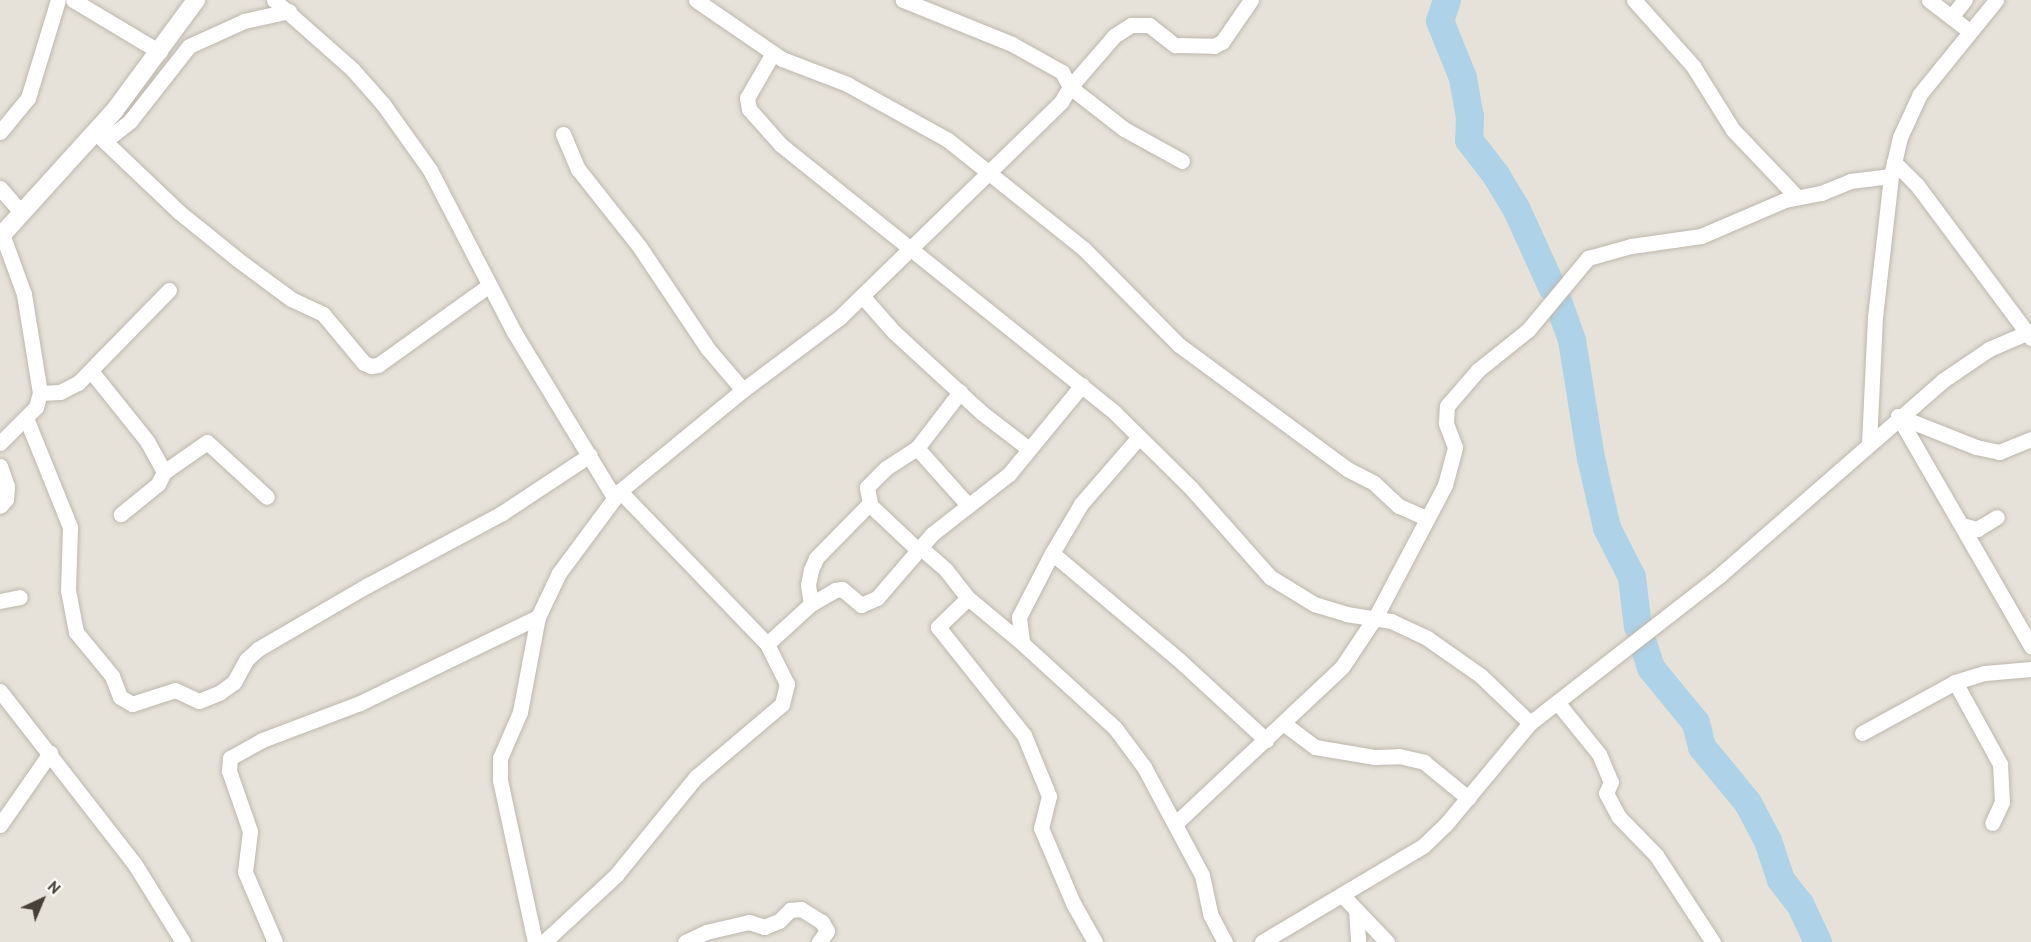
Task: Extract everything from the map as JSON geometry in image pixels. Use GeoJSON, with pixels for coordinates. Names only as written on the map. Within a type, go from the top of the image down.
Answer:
{"type":"FeatureCollection","features":[{"type":"Feature","properties":{"kind":"street"},"geometry":{"type":"LineString","coordinates":[[0,132],[28,98],[58,0]]}},
{"type":"Feature","properties":{"kind":"street"},"geometry":{"type":"LineString","coordinates":[[73,0],[160,52]]}},
{"type":"Feature","properties":{"kind":"street"},"geometry":{"type":"LineString","coordinates":[[0,442],[36,407],[40,393],[24,294],[1,236],[101,136],[196,0]]}},
{"type":"Feature","properties":{"kind":"street"},"geometry":{"type":"LineString","coordinates":[[274,0],[353,70],[410,140],[430,170],[488,286],[590,455],[617,494],[767,644],[787,684],[782,704],[696,777],[616,875],[544,942]]}},
{"type":"Feature","properties":{"kind":"street"},"geometry":{"type":"LineString","coordinates":[[696,0],[773,53],[891,107],[948,140],[988,175],[1084,249],[1179,345],[1347,469],[1374,483],[1399,506],[1426,518]]}},
{"type":"Feature","properties":{"kind":"street"},"geometry":{"type":"LineString","coordinates":[[903,0],[1012,44],[1062,72],[1070,87],[1124,129],[1182,161]]}},
{"type":"Feature","properties":{"kind":"street"},"geometry":{"type":"LineString","coordinates":[[535,942],[500,780],[500,758],[520,712],[538,617],[559,573],[617,494],[743,390],[813,340],[862,297],[1061,102],[1070,87],[1114,36],[1131,25],[1149,25],[1175,45],[1214,46],[1222,42],[1251,0]]}},
{"type":"Feature","properties":{"kind":"street"},"geometry":{"type":"LineString","coordinates":[[1634,0],[1693,66],[1733,130],[1797,197]]}},
{"type":"Feature","properties":{"kind":"street"},"geometry":{"type":"LineString","coordinates":[[1929,0],[1968,30]]}},
{"type":"Feature","properties":{"kind":"street"},"geometry":{"type":"LineString","coordinates":[[1951,17],[1965,0]]}},
{"type":"Feature","properties":{"kind":"street"},"geometry":{"type":"LineString","coordinates":[[1869,444],[1875,317],[1893,169],[1900,137],[1920,94],[1968,30],[1996,0]]}},
{"type":"Feature","properties":{"kind":"street"},"geometry":{"type":"LineString","coordinates":[[101,136],[130,121],[189,46],[244,21],[289,11]]}},
{"type":"Feature","properties":{"kind":"street"},"geometry":{"type":"LineString","coordinates":[[773,53],[747,98],[749,109],[781,145],[912,248],[953,287],[1082,385],[1139,437],[1284,588],[1314,604],[1346,614],[1376,616],[1436,644],[1481,676],[1530,723]]}},
{"type":"Feature","properties":{"kind":"street"},"geometry":{"type":"LineString","coordinates":[[563,134],[578,169],[639,246],[708,349],[743,390]]}},
{"type":"Feature","properties":{"kind":"street"},"geometry":{"type":"LineString","coordinates":[[101,136],[179,212],[237,259],[291,299],[323,314],[364,363],[371,366],[378,365],[488,286]]}},
{"type":"Feature","properties":{"kind":"street"},"geometry":{"type":"LineString","coordinates":[[1177,822],[1342,667],[1376,616],[1445,485],[1455,447],[1446,423],[1447,406],[1478,370],[1528,330],[1588,258],[1631,246],[1701,236],[1797,197],[1893,169],[1917,185],[2030,334],[1960,367],[1898,416],[1720,575],[1530,723],[1468,798],[1417,851],[1262,942]]}},
{"type":"Feature","properties":{"kind":"street"},"geometry":{"type":"LineString","coordinates":[[0,188],[22,213]]}},
{"type":"Feature","properties":{"kind":"street"},"geometry":{"type":"LineString","coordinates":[[40,393],[60,392],[91,371],[169,290]]}},
{"type":"Feature","properties":{"kind":"street"},"geometry":{"type":"LineString","coordinates":[[862,297],[894,332],[960,392],[1029,448]]}},
{"type":"Feature","properties":{"kind":"street"},"geometry":{"type":"LineString","coordinates":[[91,371],[154,450],[164,472]]}},
{"type":"Feature","properties":{"kind":"street"},"geometry":{"type":"LineString","coordinates":[[767,644],[811,604],[842,589],[861,605],[868,605],[920,549],[967,504],[994,488],[1082,385]]}},
{"type":"Feature","properties":{"kind":"street"},"geometry":{"type":"LineString","coordinates":[[960,392],[917,448],[886,468],[867,487],[869,504],[946,570],[968,598],[1022,643],[1115,728],[1144,767],[1177,822],[1202,875],[1210,914],[1225,942]]}},
{"type":"Feature","properties":{"kind":"street"},"geometry":{"type":"LineString","coordinates":[[1898,416],[1976,447],[1999,452],[2031,439]]}},
{"type":"Feature","properties":{"kind":"street"},"geometry":{"type":"LineString","coordinates":[[1898,416],[2031,646]]}},
{"type":"Feature","properties":{"kind":"street"},"geometry":{"type":"LineString","coordinates":[[26,418],[70,527],[68,590],[76,632],[112,676],[120,697],[132,704],[175,690],[199,700],[219,693],[234,682],[247,659],[258,649],[368,585],[502,513],[590,455]]}},
{"type":"Feature","properties":{"kind":"street"},"geometry":{"type":"LineString","coordinates":[[1022,643],[1019,617],[1052,553],[1081,504],[1139,437]]}},
{"type":"Feature","properties":{"kind":"street"},"geometry":{"type":"LineString","coordinates":[[121,514],[158,484],[164,472],[207,442],[267,497]]}},
{"type":"Feature","properties":{"kind":"street"},"geometry":{"type":"LineString","coordinates":[[917,448],[967,504]]}},
{"type":"Feature","properties":{"kind":"street"},"geometry":{"type":"LineString","coordinates":[[0,466],[7,486],[6,499],[0,506]]}},
{"type":"Feature","properties":{"kind":"street"},"geometry":{"type":"LineString","coordinates":[[811,604],[808,585],[816,558],[869,504]]}},
{"type":"Feature","properties":{"kind":"street"},"geometry":{"type":"LineString","coordinates":[[1962,525],[1977,529],[1997,517]]}},
{"type":"Feature","properties":{"kind":"street"},"geometry":{"type":"LineString","coordinates":[[1052,553],[1178,659],[1266,740]]}},
{"type":"Feature","properties":{"kind":"street"},"geometry":{"type":"LineString","coordinates":[[0,601],[20,597]]}},
{"type":"Feature","properties":{"kind":"street"},"geometry":{"type":"LineString","coordinates":[[968,598],[938,627],[1024,735],[1049,796],[1041,828],[1073,903],[1095,942]]}},
{"type":"Feature","properties":{"kind":"street"},"geometry":{"type":"LineString","coordinates":[[275,942],[244,872],[250,831],[229,771],[230,758],[262,740],[360,703],[538,617]]}},
{"type":"Feature","properties":{"kind":"street"},"geometry":{"type":"LineString","coordinates":[[1862,733],[1955,682],[1985,673],[2031,669]]}},
{"type":"Feature","properties":{"kind":"street"},"geometry":{"type":"LineString","coordinates":[[1955,682],[2000,764],[2002,802],[1992,822]]}},
{"type":"Feature","properties":{"kind":"street"},"geometry":{"type":"LineString","coordinates":[[0,691],[134,863],[183,942]]}},
{"type":"Feature","properties":{"kind":"street"},"geometry":{"type":"LineString","coordinates":[[1557,702],[1599,754],[1611,782],[1606,793],[1619,817],[1656,855],[1713,942]]}},
{"type":"Feature","properties":{"kind":"street"},"geometry":{"type":"LineString","coordinates":[[1283,723],[1315,747],[1375,757],[1399,756],[1424,762],[1468,798]]}},
{"type":"Feature","properties":{"kind":"street"},"geometry":{"type":"LineString","coordinates":[[0,825],[50,753]]}},
{"type":"Feature","properties":{"kind":"street"},"geometry":{"type":"LineString","coordinates":[[1342,895],[1387,942]]}},
{"type":"Feature","properties":{"kind":"street"},"geometry":{"type":"LineString","coordinates":[[685,942],[706,932],[749,922],[764,927],[779,921],[790,910],[801,909],[822,922],[827,931],[819,942]]}},
{"type":"Feature","properties":{"kind":"street"},"geometry":{"type":"LineString","coordinates":[[1356,910],[1358,942]]}},
{"type":"Feature","properties":{"kind":"shaded area"},"geometry":{"type":"Polygon","coordinates":[[[0,0],[2031,0],[2031,942],[0,942],[0,0]]]}},
{"type":"Feature","properties":{"kind":"waterway"},"geometry":{"type":"LineString","coordinates":[[1447,0],[1440,21],[1463,78],[1470,116],[1469,140],[1496,175],[1517,210],[1552,287]]}},
{"type":"Feature","properties":{"kind":"waterway"},"geometry":{"type":"LineString","coordinates":[[1558,301],[1572,340],[1591,458],[1607,528],[1632,577],[1638,627]]}},
{"type":"Feature","properties":{"kind":"waterway"},"geometry":{"type":"LineString","coordinates":[[1644,646],[1651,668],[1696,723],[1702,747],[1748,803],[1768,841],[1781,880],[1800,904],[1818,942]]}}]}
